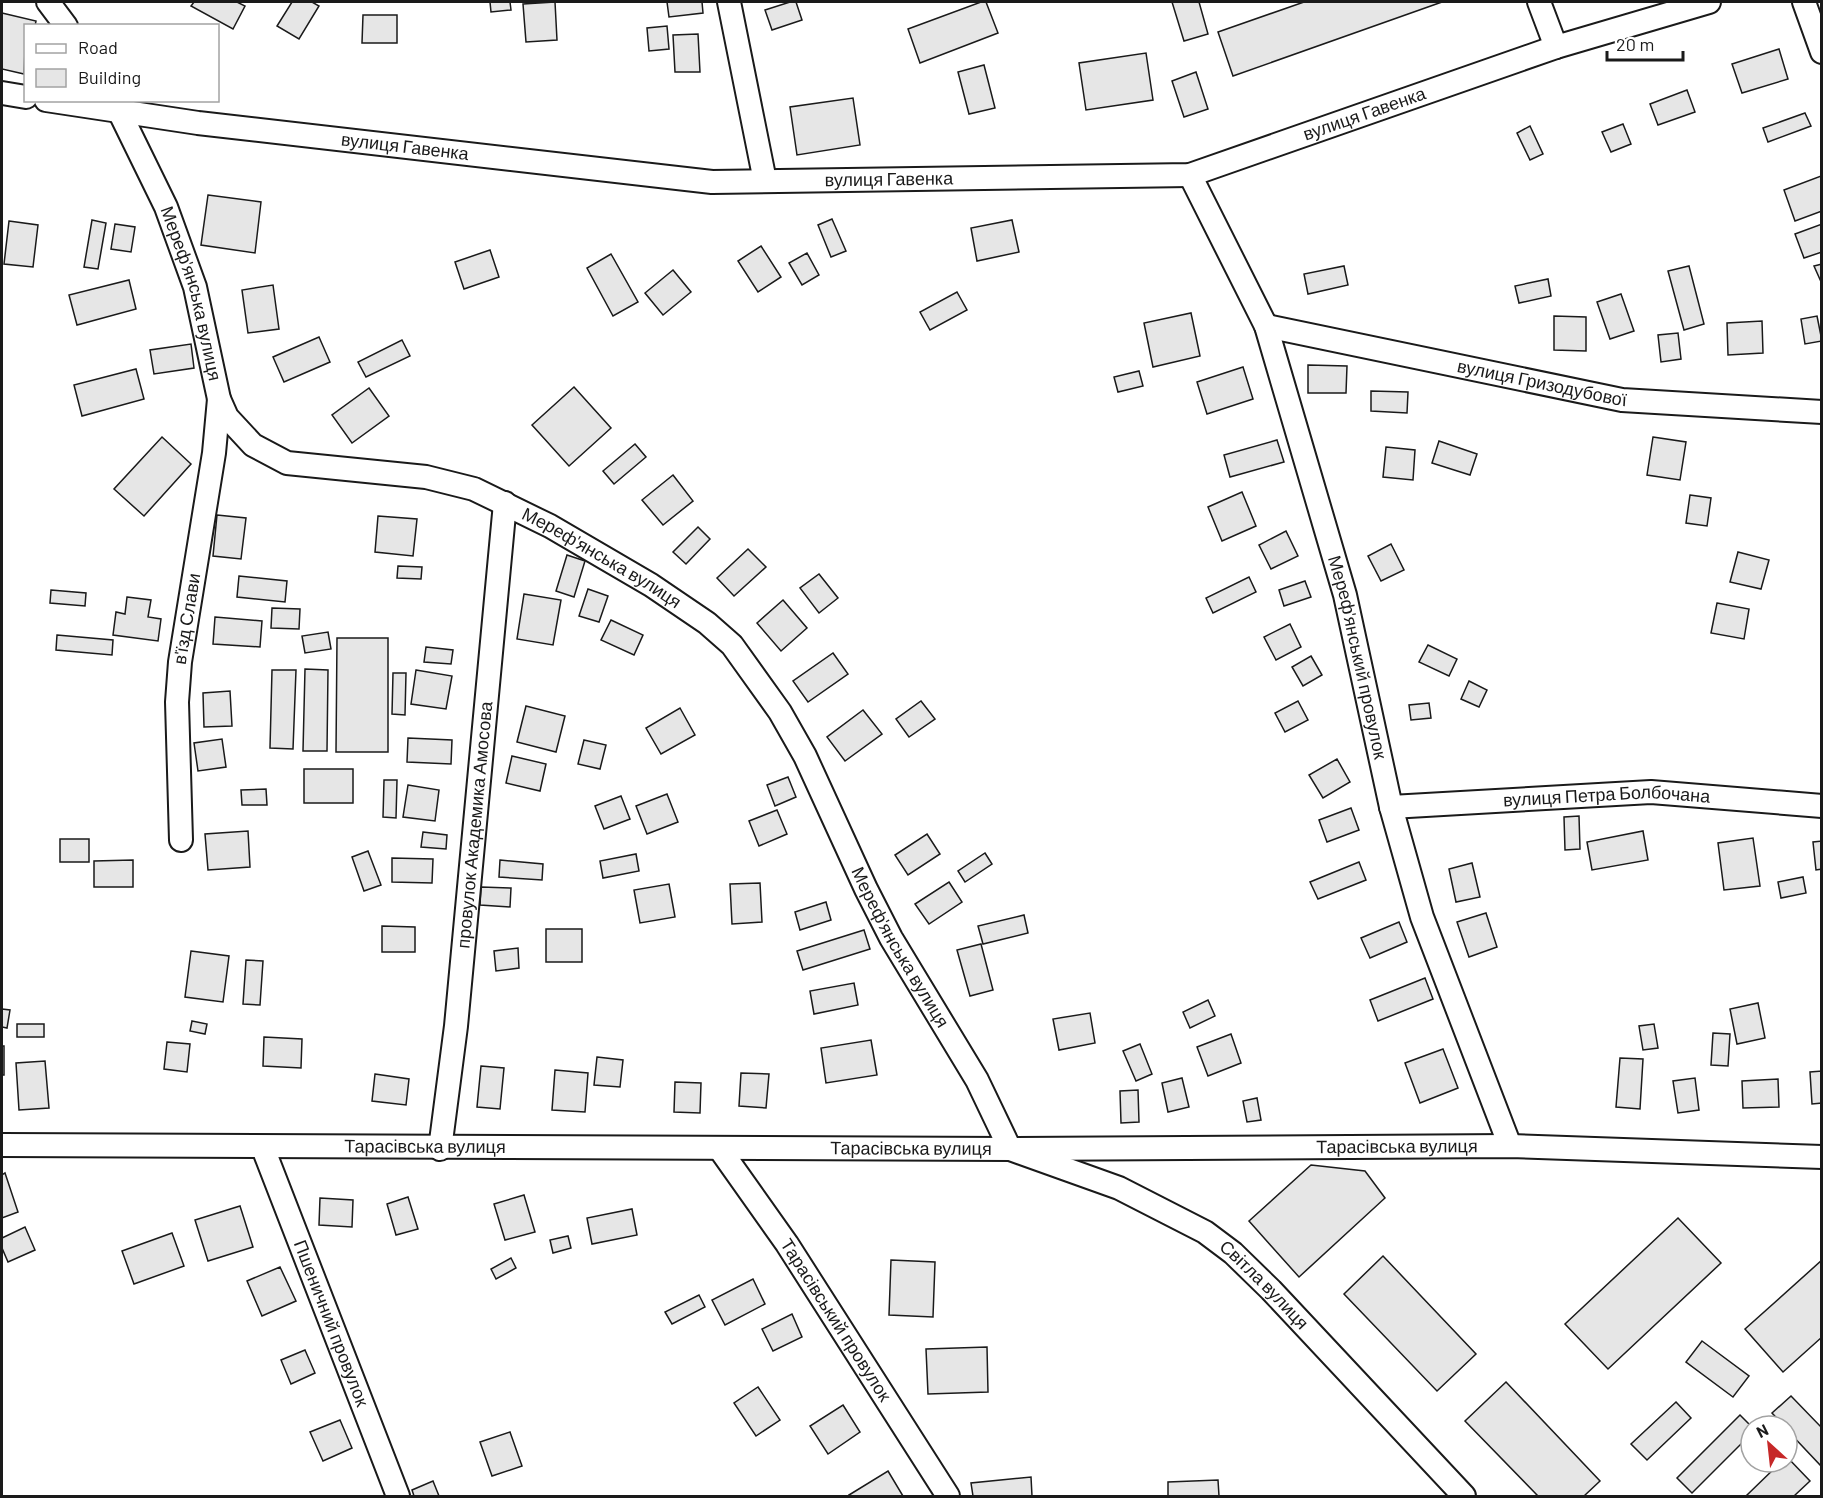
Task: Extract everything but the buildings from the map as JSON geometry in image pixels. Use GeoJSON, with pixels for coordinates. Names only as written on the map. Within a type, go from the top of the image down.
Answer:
{"type":"FeatureCollection","features":[{"type":"Feature","properties":{"kind":"street"},"geometry":{"type":"LineString","coordinates":[[48,2],[64,24]]}},
{"type":"Feature","properties":{"kind":"street"},"geometry":{"type":"LineString","coordinates":[[729,2],[765,181]]}},
{"type":"Feature","properties":{"kind":"street"},"geometry":{"type":"LineString","coordinates":[[1539,2],[1556,47]]}},
{"type":"Feature","properties":{"kind":"street","name":"вулиця Гавенка"},"geometry":{"type":"LineString","coordinates":[[57,102],[198,123],[712,182],[1191,175],[1556,47],[1709,2]]}},
{"type":"Feature","properties":{"kind":"street"},"geometry":{"type":"LineString","coordinates":[[1804,2],[1821,52]]}},
{"type":"Feature","properties":{"kind":"street"},"geometry":{"type":"LineString","coordinates":[[2,93],[24,97]]}},
{"type":"Feature","properties":{"kind":"street"},"geometry":{"type":"LineString","coordinates":[[167,102],[198,123]]}},
{"type":"Feature","properties":{"kind":"street","name":"Мереф'янська вулиця"},"geometry":{"type":"LineString","coordinates":[[120,113],[166,207],[195,287],[219,399],[227,417],[253,445],[287,463],[426,477],[474,489],[505,503],[651,585],[707,623],[732,645],[754,672],[805,756],[876,909],[977,1080],[1010,1149]]}},
{"type":"Feature","properties":{"kind":"street","name":"Мереф'янський провулок"},"geometry":{"type":"LineString","coordinates":[[1191,175],[1266,327],[1345,595],[1391,807],[1422,917],[1509,1146]]}},
{"type":"Feature","properties":{"kind":"street","name":"вулиця Гризодубової"},"geometry":{"type":"LineString","coordinates":[[1266,327],[1622,400],[1821,412]]}},
{"type":"Feature","properties":{"kind":"street","name":"в'їзд Слави"},"geometry":{"type":"LineString","coordinates":[[181,840],[177,702],[180,662],[212,465],[219,399]]}},
{"type":"Feature","properties":{"kind":"street","name":"провулок Академика Амосова"},"geometry":{"type":"LineString","coordinates":[[440,1149],[456,1026],[505,503]]}},
{"type":"Feature","properties":{"kind":"street","name":"вулиця Петра Болбочана"},"geometry":{"type":"LineString","coordinates":[[1391,807],[1651,792],[1821,806]]}},
{"type":"Feature","properties":{"kind":"street","name":"Тарасівська вулиця"},"geometry":{"type":"LineString","coordinates":[[2,1145],[440,1149],[1509,1146],[1821,1157]]}},
{"type":"Feature","properties":{"kind":"street","name":"Пшеничний провулок"},"geometry":{"type":"LineString","coordinates":[[263,1148],[398,1497]]}},
{"type":"Feature","properties":{"kind":"street","name":"Тарасівський провулок"},"geometry":{"type":"LineString","coordinates":[[719,1148],[787,1244],[948,1497]]}},
{"type":"Feature","properties":{"kind":"street","name":"Світла вулиця"},"geometry":{"type":"LineString","coordinates":[[1010,1149],[1119,1188],[1214,1239],[1271,1290],[1464,1497]]}}]}
